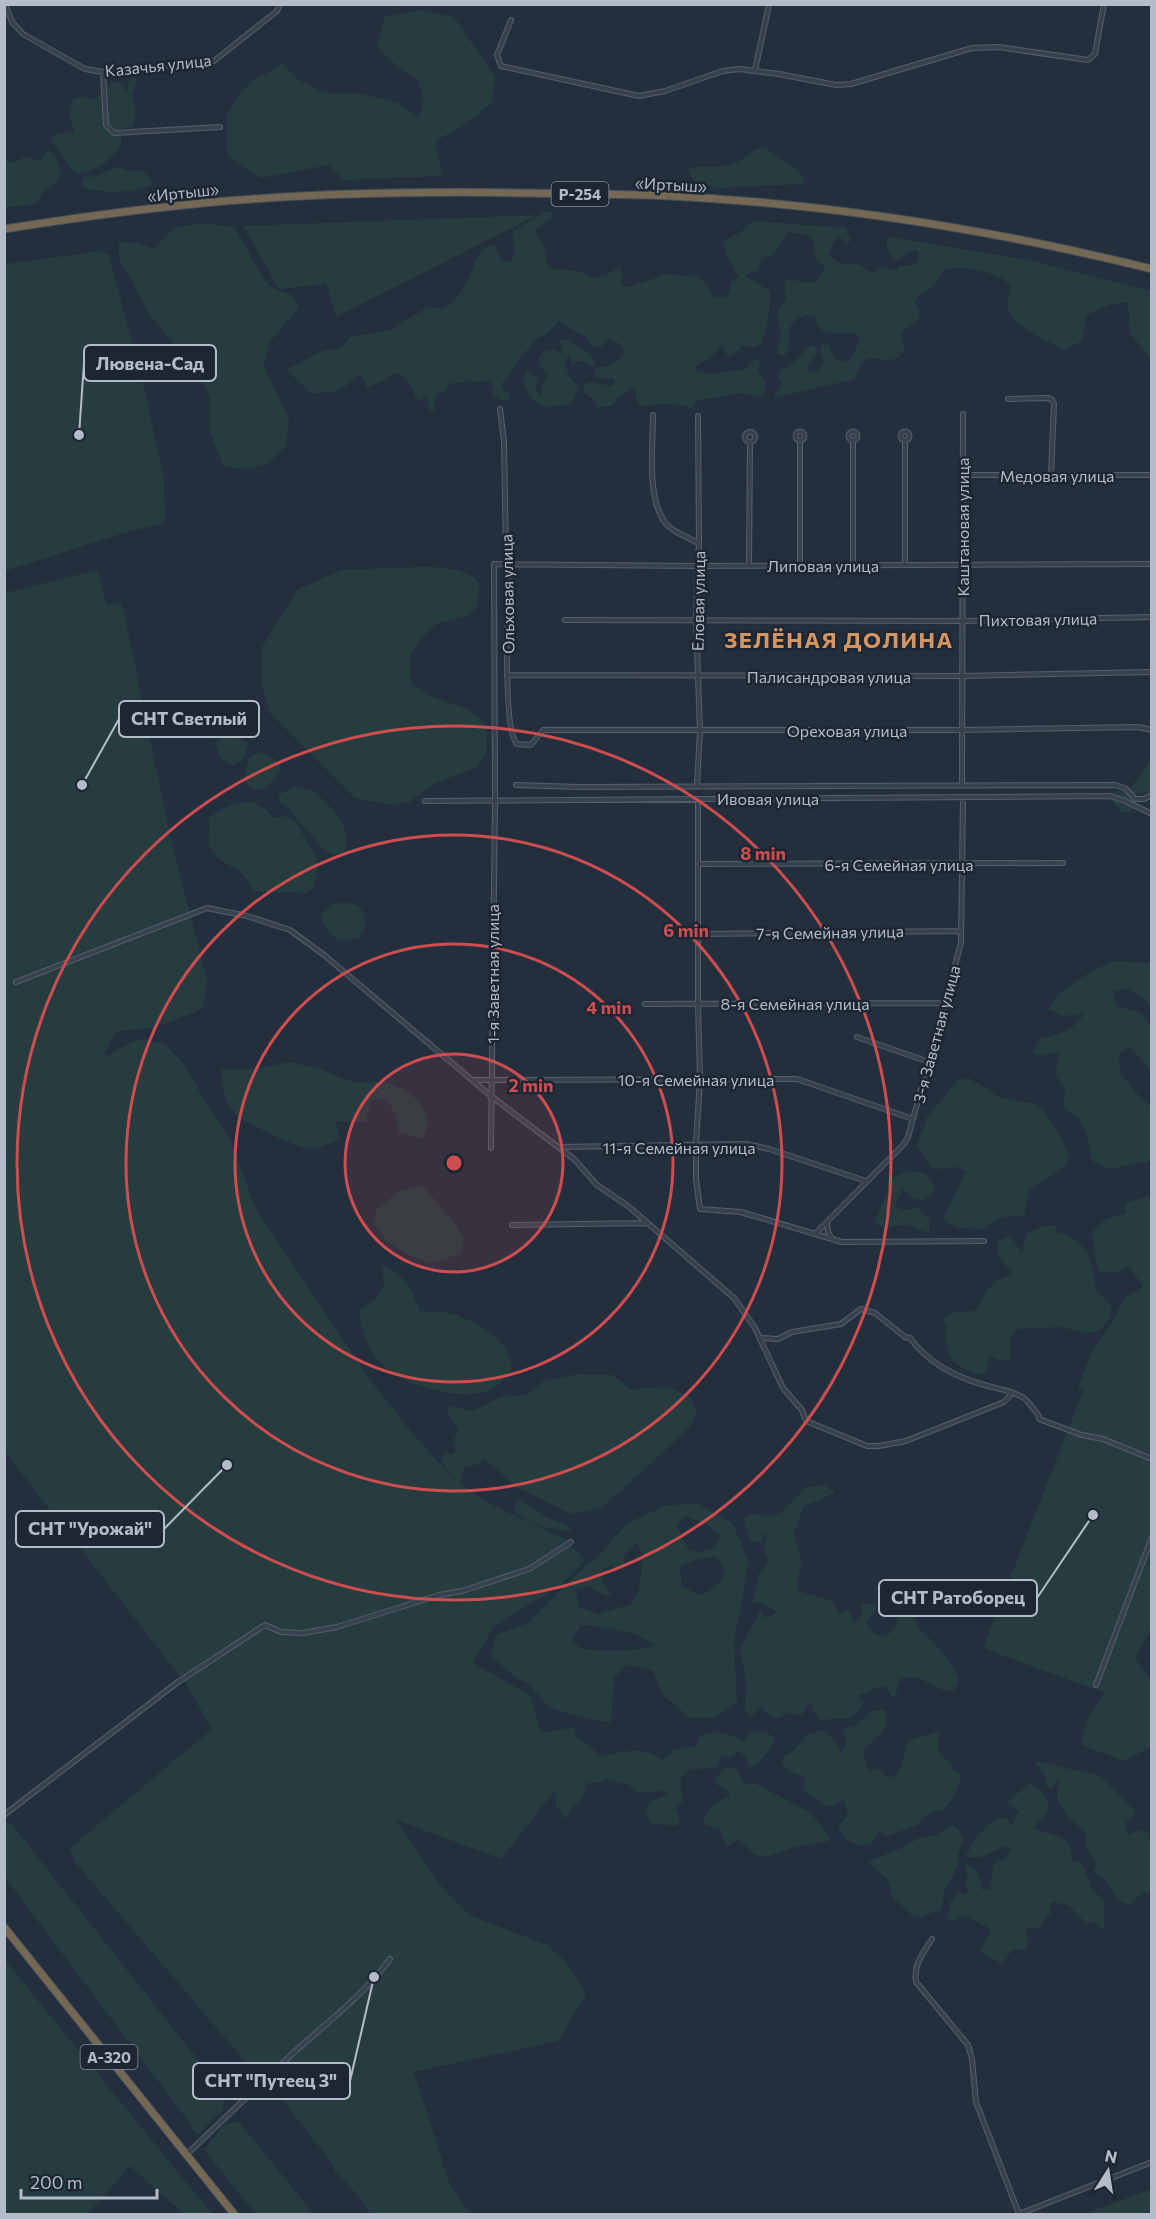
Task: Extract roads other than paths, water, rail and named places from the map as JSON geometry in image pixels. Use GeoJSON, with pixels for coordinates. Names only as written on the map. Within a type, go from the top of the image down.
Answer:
{"type":"FeatureCollection","features":[{"type":"Feature","properties":{"kind":"highway","name":"«Иртыш»"},"geometry":{"type":"LineString","coordinates":[[4,229],[194,204],[324,195],[467,192],[660,196],[765,204],[895,219],[1017,240],[1152,269]]}},
{"type":"Feature","properties":{"kind":"highway","name":"А-320"},"geometry":{"type":"LineString","coordinates":[[4,1927],[234,2214]]}},
{"type":"Feature","properties":{"kind":"street","name":"Казачья улица"},"geometry":{"type":"LineString","coordinates":[[5,4],[12,22],[23,34],[85,69],[103,72],[214,62],[277,11],[280,4]]}},
{"type":"Feature","properties":{"kind":"street"},"geometry":{"type":"LineString","coordinates":[[755,70],[768,4]]}},
{"type":"Feature","properties":{"kind":"street"},"geometry":{"type":"LineString","coordinates":[[511,20],[497,55],[501,66],[639,96],[723,71],[755,70],[836,85],[864,81],[972,48],[998,47],[1088,60],[1095,54],[1104,4]]}},
{"type":"Feature","properties":{"kind":"street"},"geometry":{"type":"LineString","coordinates":[[103,72],[106,125],[114,133],[220,127]]}},
{"type":"Feature","properties":{"kind":"street"},"geometry":{"type":"LineString","coordinates":[[1008,399],[1048,398],[1052,400],[1054,404],[1051,474]]}},
{"type":"Feature","properties":{"kind":"street","name":"Ольховая улица"},"geometry":{"type":"LineString","coordinates":[[500,409],[504,441],[506,557],[509,564],[507,675],[510,720],[514,741],[521,746],[531,745],[543,730]]}},
{"type":"Feature","properties":{"kind":"street","name":"Каштановая улица"},"geometry":{"type":"LineString","coordinates":[[962,785],[963,414]]}},
{"type":"Feature","properties":{"kind":"street"},"geometry":{"type":"LineString","coordinates":[[653,415],[653,476],[657,504],[665,523],[699,543]]}},
{"type":"Feature","properties":{"kind":"street","name":"Еловая улица"},"geometry":{"type":"LineString","coordinates":[[697,785],[700,731],[696,621],[696,566],[699,543],[698,416]]}},
{"type":"Feature","properties":{"kind":"street"},"geometry":{"type":"LineString","coordinates":[[800,441],[800,564]]}},
{"type":"Feature","properties":{"kind":"street"},"geometry":{"type":"LineString","coordinates":[[853,441],[853,564]]}},
{"type":"Feature","properties":{"kind":"street"},"geometry":{"type":"LineString","coordinates":[[905,441],[905,564]]}},
{"type":"Feature","properties":{"kind":"street"},"geometry":{"type":"LineString","coordinates":[[749,565],[750,442]]}},
{"type":"Feature","properties":{"kind":"street","name":"Медовая улица"},"geometry":{"type":"LineString","coordinates":[[962,475],[1152,475]]}},
{"type":"Feature","properties":{"kind":"street","name":"Липовая улица"},"geometry":{"type":"LineString","coordinates":[[494,564],[696,566],[1152,564]]}},
{"type":"Feature","properties":{"kind":"street","name":"1-я Заветная улица"},"geometry":{"type":"LineString","coordinates":[[491,1148],[495,800],[494,564]]}},
{"type":"Feature","properties":{"kind":"street","name":"Пихтовая улица"},"geometry":{"type":"LineString","coordinates":[[565,620],[962,621],[1152,617]]}},
{"type":"Feature","properties":{"kind":"street","name":"Палисандровая улица"},"geometry":{"type":"LineString","coordinates":[[507,675],[962,676],[1152,672]]}},
{"type":"Feature","properties":{"kind":"street","name":"Ореховая улица"},"geometry":{"type":"LineString","coordinates":[[543,730],[961,730],[1138,726],[1152,730]]}},
{"type":"Feature","properties":{"kind":"street","name":"Ивовая улица"},"geometry":{"type":"LineString","coordinates":[[516,785],[578,787],[1115,785],[1125,788],[1135,799],[1144,799],[1152,795]]}},
{"type":"Feature","properties":{"kind":"street","name":"Ивовая улица"},"geometry":{"type":"LineString","coordinates":[[425,801],[578,802],[1110,796],[1152,814]]}},
{"type":"Feature","properties":{"kind":"street","name":"3-я Заветная улица"},"geometry":{"type":"LineString","coordinates":[[816,1233],[904,1144],[908,1137],[961,943],[963,798]]}},
{"type":"Feature","properties":{"kind":"street"},"geometry":{"type":"LineString","coordinates":[[698,799],[700,1079],[696,1179],[700,1209],[741,1212],[850,1243],[984,1241]]}},
{"type":"Feature","properties":{"kind":"street","name":"6-я Семейная улица"},"geometry":{"type":"LineString","coordinates":[[699,864],[1063,863]]}},
{"type":"Feature","properties":{"kind":"street"},"geometry":{"type":"LineString","coordinates":[[16,982],[207,908],[218,909],[290,930],[324,955],[491,1096],[574,1158],[597,1185],[628,1206],[734,1298],[760,1338],[783,1389],[802,1410],[806,1421],[867,1446],[906,1441],[1004,1402],[1010,1396],[1007,1390]]}},
{"type":"Feature","properties":{"kind":"street","name":"7-я Семейная улица"},"geometry":{"type":"LineString","coordinates":[[698,934],[962,931]]}},
{"type":"Feature","properties":{"kind":"street","name":"8-я Семейная улица"},"geometry":{"type":"LineString","coordinates":[[645,1004],[945,1003]]}},
{"type":"Feature","properties":{"kind":"street"},"geometry":{"type":"LineString","coordinates":[[857,1037],[929,1062]]}},
{"type":"Feature","properties":{"kind":"street","name":"10-я Семейная улица"},"geometry":{"type":"LineString","coordinates":[[472,1080],[804,1080],[913,1119]]}},
{"type":"Feature","properties":{"kind":"street","name":"11-я Семейная улица"},"geometry":{"type":"LineString","coordinates":[[559,1147],[746,1144],[762,1147],[866,1181]]}},
{"type":"Feature","properties":{"kind":"street"},"geometry":{"type":"LineString","coordinates":[[828,1221],[827,1228],[832,1239]]}},
{"type":"Feature","properties":{"kind":"street"},"geometry":{"type":"LineString","coordinates":[[512,1225],[648,1223]]}},
{"type":"Feature","properties":{"kind":"street"},"geometry":{"type":"LineString","coordinates":[[760,1338],[778,1339],[792,1332],[841,1324],[861,1309],[869,1310],[905,1337],[910,1338],[916,1347],[949,1373],[973,1382],[1007,1390],[1024,1398],[1039,1419],[1082,1435],[1103,1439],[1152,1459]]}},
{"type":"Feature","properties":{"kind":"street"},"geometry":{"type":"LineString","coordinates":[[1096,1685],[1152,1537]]}},
{"type":"Feature","properties":{"kind":"street"},"geometry":{"type":"LineString","coordinates":[[4,1815],[178,1682],[265,1625],[281,1632],[303,1633],[337,1627],[529,1569],[571,1542]]}},
{"type":"Feature","properties":{"kind":"street"},"geometry":{"type":"LineString","coordinates":[[932,1939],[917,1963],[914,1973],[916,1982],[968,2045],[972,2059],[976,2102],[1019,2214],[1152,2162]]}},
{"type":"Feature","properties":{"kind":"street"},"geometry":{"type":"LineString","coordinates":[[187,2155],[291,2055],[351,2004],[375,1980],[390,1959]]}},
{"type":"Feature","properties":{"kind":"place","name":"Лювена-Сад"},"geometry":{"type":"Point","coordinates":[79,435]}},
{"type":"Feature","properties":{"kind":"place","name":"СНТ Светлый"},"geometry":{"type":"Point","coordinates":[82,785]}},
{"type":"Feature","properties":{"kind":"place","name":"СНТ \"Урожай\""},"geometry":{"type":"Point","coordinates":[227,1465]}},
{"type":"Feature","properties":{"kind":"place","name":"СНТ Ратоборец"},"geometry":{"type":"Point","coordinates":[1093,1515]}},
{"type":"Feature","properties":{"kind":"place","name":"СНТ \"Путеец 3\""},"geometry":{"type":"Point","coordinates":[374,1977]}},
{"type":"Feature","properties":{"kind":"district","name":"ЗЕЛЁНАЯ ДОЛИНА"},"geometry":{"type":"Point","coordinates":[839,639]}}]}
